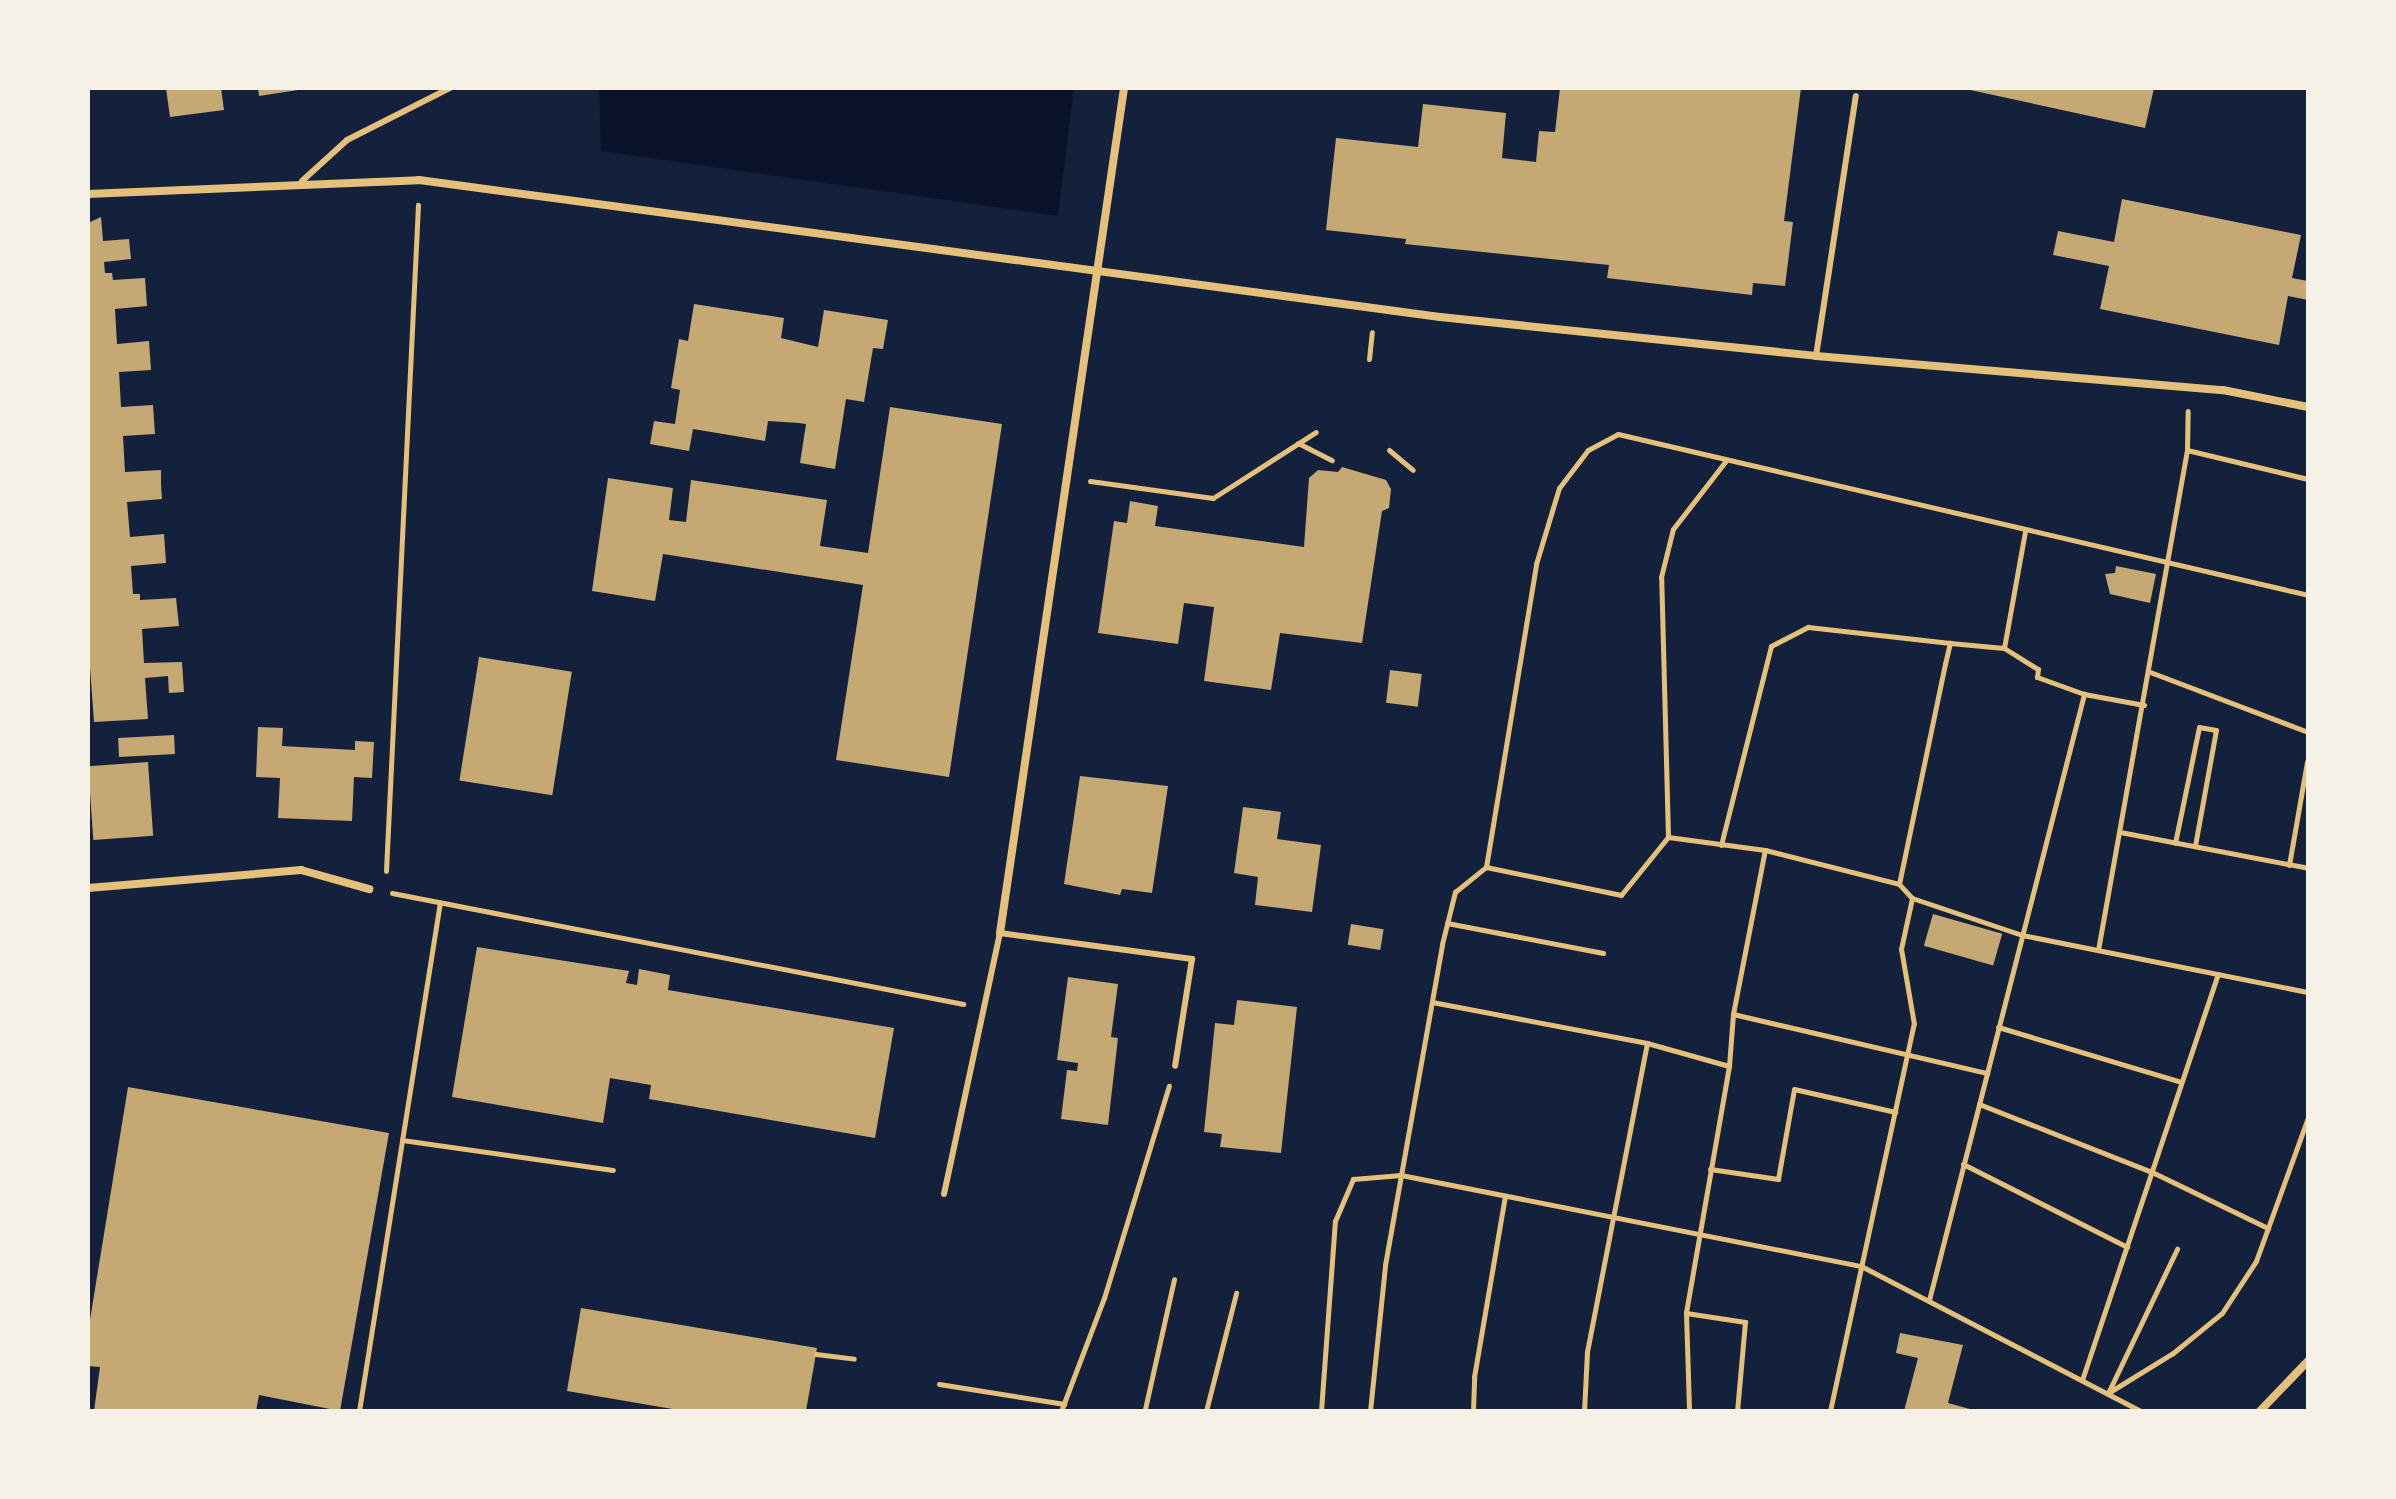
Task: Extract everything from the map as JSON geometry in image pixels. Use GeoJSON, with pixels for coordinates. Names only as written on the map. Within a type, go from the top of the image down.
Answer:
{"type":"FeatureCollection","features":[{"type":"Feature","properties":{"kind":"street"},"geometry":{"type":"LineString","coordinates":[[1000,933],[1124,88]]}},
{"type":"Feature","properties":{"kind":"street"},"geometry":{"type":"LineString","coordinates":[[88,194],[302,181],[419,180],[1440,317],[1816,356],[2189,386],[2308,407]]}},
{"type":"Feature","properties":{"kind":"street"},"geometry":{"type":"LineString","coordinates":[[88,888],[301,870],[369,889]]}},
{"type":"Feature","properties":{"kind":"street"},"geometry":{"type":"LineString","coordinates":[[2260,1411],[2308,1361]]}},
{"type":"Feature","properties":{"kind":"lane"},"geometry":{"type":"LineString","coordinates":[[302,181],[347,140],[450,88]]}},
{"type":"Feature","properties":{"kind":"lane"},"geometry":{"type":"LineString","coordinates":[[1816,356],[1856,96]]}},
{"type":"Feature","properties":{"kind":"lane"},"geometry":{"type":"LineString","coordinates":[[944,1194],[1000,933],[1192,959],[1175,1066]]}},
{"type":"Feature","properties":{"kind":"path"},"geometry":{"type":"LineString","coordinates":[[384,892],[419,180]]}},
{"type":"Feature","properties":{"kind":"path"},"geometry":{"type":"LineString","coordinates":[[2098,950],[2150,672],[2187,450],[2189,386]]}},
{"type":"Feature","properties":{"kind":"path"},"geometry":{"type":"LineString","coordinates":[[1065,477],[1213,498],[1316,432]]}},
{"type":"Feature","properties":{"kind":"path"},"geometry":{"type":"LineString","coordinates":[[1370,1411],[1385,1265],[1447,923],[1455,892],[1486,867],[1520,640],[1559,488],[1588,450],[1618,434],[1725,462],[2308,595]]}},
{"type":"Feature","properties":{"kind":"path"},"geometry":{"type":"LineString","coordinates":[[1298,443],[1332,460]]}},
{"type":"Feature","properties":{"kind":"path"},"geometry":{"type":"LineString","coordinates":[[1389,450],[1413,470]]}},
{"type":"Feature","properties":{"kind":"path"},"geometry":{"type":"LineString","coordinates":[[2187,450],[2308,479]]}},
{"type":"Feature","properties":{"kind":"path"},"geometry":{"type":"LineString","coordinates":[[1486,867],[1621,895],[1668,837],[1661,577],[1673,529],[1725,462]]}},
{"type":"Feature","properties":{"kind":"path"},"geometry":{"type":"LineString","coordinates":[[2004,648],[2025,531]]}},
{"type":"Feature","properties":{"kind":"path"},"geometry":{"type":"LineString","coordinates":[[1721,845],[1771,646],[1808,627],[2004,648],[2038,669],[2037,677],[2084,694],[2144,705]]}},
{"type":"Feature","properties":{"kind":"path"},"geometry":{"type":"LineString","coordinates":[[1899,884],[1950,643]]}},
{"type":"Feature","properties":{"kind":"path"},"geometry":{"type":"LineString","coordinates":[[2150,672],[2308,732]]}},
{"type":"Feature","properties":{"kind":"path"},"geometry":{"type":"LineString","coordinates":[[1929,1300],[2084,694]]}},
{"type":"Feature","properties":{"kind":"path"},"geometry":{"type":"LineString","coordinates":[[2175,843],[2199,727],[2216,730],[2195,846]]}},
{"type":"Feature","properties":{"kind":"path"},"geometry":{"type":"LineString","coordinates":[[2289,865],[2307,762]]}},
{"type":"Feature","properties":{"kind":"path"},"geometry":{"type":"LineString","coordinates":[[2120,832],[2308,868]]}},
{"type":"Feature","properties":{"kind":"path"},"geometry":{"type":"LineString","coordinates":[[1668,837],[1765,850],[1899,884],[1912,898],[2022,935],[2308,992]]}},
{"type":"Feature","properties":{"kind":"path"},"geometry":{"type":"LineString","coordinates":[[1689,1411],[1686,1313],[1729,1066],[1733,1014],[1765,850]]}},
{"type":"Feature","properties":{"kind":"path"},"geometry":{"type":"LineString","coordinates":[[369,889],[983,1008]]}},
{"type":"Feature","properties":{"kind":"path"},"geometry":{"type":"LineString","coordinates":[[1830,1411],[1914,1024],[1901,949],[1912,898]]}},
{"type":"Feature","properties":{"kind":"path"},"geometry":{"type":"LineString","coordinates":[[359,1411],[440,902]]}},
{"type":"Feature","properties":{"kind":"path"},"geometry":{"type":"LineString","coordinates":[[1447,923],[1603,953]]}},
{"type":"Feature","properties":{"kind":"path"},"geometry":{"type":"LineString","coordinates":[[2082,1380],[2218,974]]}},
{"type":"Feature","properties":{"kind":"path"},"geometry":{"type":"LineString","coordinates":[[1432,1002],[1647,1043],[1729,1066]]}},
{"type":"Feature","properties":{"kind":"path"},"geometry":{"type":"LineString","coordinates":[[1733,1014],[1987,1073]]}},
{"type":"Feature","properties":{"kind":"path"},"geometry":{"type":"LineString","coordinates":[[1998,1027],[2182,1082]]}},
{"type":"Feature","properties":{"kind":"path"},"geometry":{"type":"LineString","coordinates":[[1584,1411],[1587,1352],[1647,1043]]}},
{"type":"Feature","properties":{"kind":"path"},"geometry":{"type":"LineString","coordinates":[[939,1384],[1062,1408],[1104,1298],[1175,1066]]}},
{"type":"Feature","properties":{"kind":"path"},"geometry":{"type":"LineString","coordinates":[[1710,1169],[1778,1179],[1794,1089],[1895,1112]]}},
{"type":"Feature","properties":{"kind":"path"},"geometry":{"type":"LineString","coordinates":[[1979,1104],[2152,1172],[2268,1228]]}},
{"type":"Feature","properties":{"kind":"path"},"geometry":{"type":"LineString","coordinates":[[2108,1394],[2173,1353],[2222,1313],[2256,1261],[2307,1127],[2308,1117]]}},
{"type":"Feature","properties":{"kind":"path"},"geometry":{"type":"LineString","coordinates":[[402,1140],[613,1170]]}},
{"type":"Feature","properties":{"kind":"path"},"geometry":{"type":"LineString","coordinates":[[1963,1164],[2127,1247]]}},
{"type":"Feature","properties":{"kind":"path"},"geometry":{"type":"LineString","coordinates":[[1321,1411],[1335,1221],[1353,1179],[1401,1175],[1861,1266],[2141,1411]]}},
{"type":"Feature","properties":{"kind":"path"},"geometry":{"type":"LineString","coordinates":[[1473,1411],[1474,1377],[1505,1196]]}},
{"type":"Feature","properties":{"kind":"path"},"geometry":{"type":"LineString","coordinates":[[2108,1394],[2177,1249]]}},
{"type":"Feature","properties":{"kind":"path"},"geometry":{"type":"LineString","coordinates":[[1146,1410],[1174,1279]]}},
{"type":"Feature","properties":{"kind":"path"},"geometry":{"type":"LineString","coordinates":[[1206,1411],[1236,1293]]}},
{"type":"Feature","properties":{"kind":"path"},"geometry":{"type":"LineString","coordinates":[[1686,1313],[1745,1322],[1737,1411]]}},
{"type":"Feature","properties":{"kind":"path"},"geometry":{"type":"LineString","coordinates":[[816,1354],[854,1359]]}},
{"type":"Feature","properties":{"kind":"water"},"geometry":{"type":"Polygon","coordinates":[[[599,88],[1074,88],[1058,216],[601,151],[599,88]]]}},
{"type":"Feature","properties":{"kind":"building"},"geometry":{"type":"Polygon","coordinates":[[[166,88],[221,88],[224,110],[170,117],[166,88]]]}},
{"type":"Feature","properties":{"kind":"building"},"geometry":{"type":"Polygon","coordinates":[[[258,88],[298,88],[298,90],[259,96],[258,88]]]}},
{"type":"Feature","properties":{"kind":"building"},"geometry":{"type":"Polygon","coordinates":[[[1560,88],[1801,88],[1784,221],[1793,222],[1785,286],[1753,283],[1752,295],[1607,278],[1609,265],[1405,244],[1406,239],[1326,230],[1336,138],[1418,147],[1423,104],[1506,113],[1502,158],[1536,162],[1539,131],[1555,132],[1560,88]]]}},
{"type":"Feature","properties":{"kind":"building"},"geometry":{"type":"Polygon","coordinates":[[[1961,88],[2154,88],[2145,128],[1961,88]]]}},
{"type":"Feature","properties":{"kind":"building"},"geometry":{"type":"Polygon","coordinates":[[[2122,199],[2301,235],[2292,278],[2308,281],[2308,300],[2288,296],[2279,345],[2100,309],[2109,266],[2053,255],[2058,231],[2114,242],[2122,199]]]}},
{"type":"Feature","properties":{"kind":"building"},"geometry":{"type":"Polygon","coordinates":[[[101,217],[103,241],[129,239],[131,259],[104,262],[105,273],[112,273],[113,280],[145,278],[147,306],[115,309],[117,344],[149,341],[151,370],[119,372],[121,407],[153,405],[155,434],[123,436],[125,472],[161,470],[162,499],[127,502],[130,537],[164,534],[166,563],[131,566],[133,594],[140,594],[140,600],[176,598],[179,626],[142,629],[144,663],[182,662],[184,692],[169,693],[168,676],[145,678],[148,719],[94,722],[88,640],[88,223],[101,217]]]}},
{"type":"Feature","properties":{"kind":"building"},"geometry":{"type":"Polygon","coordinates":[[[694,304],[784,318],[781,338],[818,347],[824,310],[888,320],[883,349],[873,348],[864,402],[846,399],[835,469],[800,463],[806,424],[799,423],[768,421],[765,441],[693,429],[689,451],[650,444],[654,421],[675,424],[680,390],[671,388],[679,339],[688,341],[694,304]]]}},
{"type":"Feature","properties":{"kind":"building"},"geometry":{"type":"Polygon","coordinates":[[[890,407],[1002,424],[949,777],[836,760],[863,585],[663,554],[655,601],[592,591],[608,478],[673,488],[669,520],[686,522],[691,480],[827,500],[820,546],[868,553],[890,407]]]}},
{"type":"Feature","properties":{"kind":"building"},"geometry":{"type":"Polygon","coordinates":[[[1342,467],[1386,480],[1391,489],[1389,508],[1382,511],[1362,643],[1280,633],[1271,690],[1204,681],[1214,607],[1184,603],[1178,644],[1098,633],[1114,521],[1127,523],[1130,501],[1158,506],[1155,526],[1304,547],[1309,478],[1318,470],[1338,472],[1342,467]]]}},
{"type":"Feature","properties":{"kind":"building"},"geometry":{"type":"Polygon","coordinates":[[[2116,566],[2156,574],[2150,603],[2110,594],[2105,574],[2115,573],[2116,566]]]}},
{"type":"Feature","properties":{"kind":"building"},"geometry":{"type":"Polygon","coordinates":[[[479,657],[572,672],[552,795],[459,780],[479,657]]]}},
{"type":"Feature","properties":{"kind":"building"},"geometry":{"type":"Polygon","coordinates":[[[1390,670],[1422,674],[1418,707],[1386,703],[1390,670]]]}},
{"type":"Feature","properties":{"kind":"building"},"geometry":{"type":"Polygon","coordinates":[[[258,727],[283,728],[282,746],[355,750],[355,741],[374,742],[372,778],[354,777],[352,821],[278,818],[280,778],[256,777],[258,727]]]}},
{"type":"Feature","properties":{"kind":"building"},"geometry":{"type":"Polygon","coordinates":[[[174,735],[175,754],[119,757],[118,738],[174,735]]]}},
{"type":"Feature","properties":{"kind":"building"},"geometry":{"type":"Polygon","coordinates":[[[148,762],[153,836],[93,840],[88,766],[148,762]]]}},
{"type":"Feature","properties":{"kind":"building"},"geometry":{"type":"Polygon","coordinates":[[[1080,776],[1168,786],[1152,893],[1122,889],[1120,895],[1064,884],[1080,776]]]}},
{"type":"Feature","properties":{"kind":"building"},"geometry":{"type":"Polygon","coordinates":[[[1243,807],[1281,812],[1277,839],[1321,845],[1312,912],[1255,905],[1258,877],[1234,873],[1243,807]]]}},
{"type":"Feature","properties":{"kind":"building"},"geometry":{"type":"Polygon","coordinates":[[[1933,914],[2002,934],[1993,966],[1924,946],[1933,914]]]}},
{"type":"Feature","properties":{"kind":"building"},"geometry":{"type":"Polygon","coordinates":[[[1351,924],[1384,929],[1380,950],[1348,945],[1351,924]]]}},
{"type":"Feature","properties":{"kind":"building"},"geometry":{"type":"Polygon","coordinates":[[[477,947],[629,971],[626,983],[637,985],[639,969],[670,975],[668,990],[894,1028],[875,1138],[649,1099],[651,1085],[610,1078],[603,1123],[452,1097],[477,947]]]}},
{"type":"Feature","properties":{"kind":"building"},"geometry":{"type":"Polygon","coordinates":[[[1068,977],[1118,984],[1111,1037],[1118,1038],[1108,1125],[1061,1119],[1067,1070],[1077,1071],[1078,1063],[1057,1060],[1068,977]]]}},
{"type":"Feature","properties":{"kind":"building"},"geometry":{"type":"Polygon","coordinates":[[[1237,1000],[1297,1007],[1281,1153],[1220,1147],[1222,1134],[1204,1132],[1215,1023],[1234,1025],[1237,1000]]]}},
{"type":"Feature","properties":{"kind":"building"},"geometry":{"type":"Polygon","coordinates":[[[128,1087],[389,1133],[340,1411],[259,1395],[256,1411],[94,1411],[100,1367],[88,1366],[88,1332],[128,1087]]]}},
{"type":"Feature","properties":{"kind":"building"},"geometry":{"type":"Polygon","coordinates":[[[581,1308],[817,1348],[806,1411],[684,1411],[567,1391],[581,1308]]]}},
{"type":"Feature","properties":{"kind":"building"},"geometry":{"type":"Polygon","coordinates":[[[1900,1333],[1963,1345],[1948,1403],[1977,1411],[1904,1411],[1918,1358],[1896,1353],[1900,1333]]]}}]}
